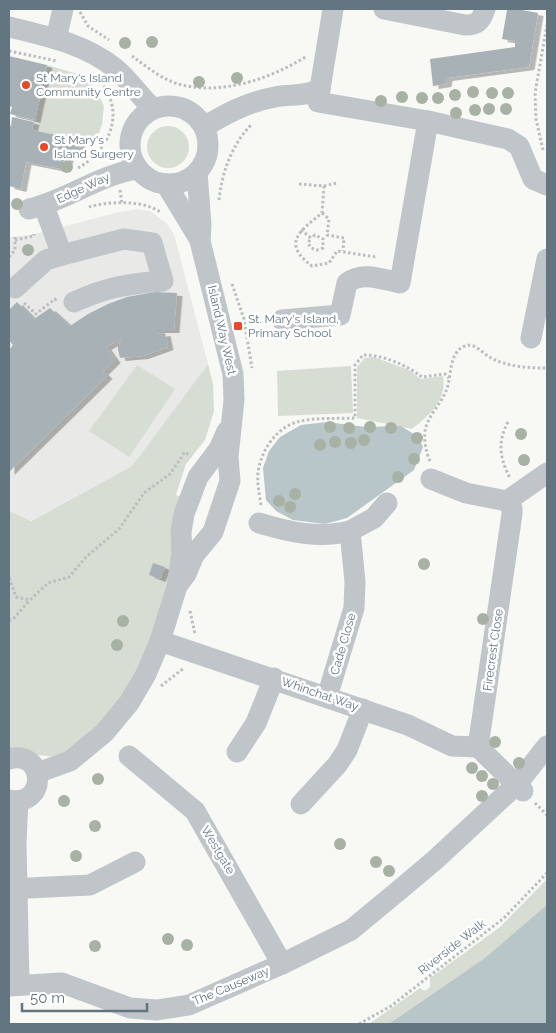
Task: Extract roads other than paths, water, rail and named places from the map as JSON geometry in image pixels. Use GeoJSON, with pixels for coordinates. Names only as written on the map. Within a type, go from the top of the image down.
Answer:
{"type":"FeatureCollection","features":[{"type":"Feature","properties":{"kind":"street"},"geometry":{"type":"LineString","coordinates":[[56,39],[62,9]]}},
{"type":"Feature","properties":{"kind":"street"},"geometry":{"type":"LineString","coordinates":[[334,9],[318,102],[436,123],[508,139],[519,146],[532,179],[547,185]]}},
{"type":"Feature","properties":{"kind":"street"},"geometry":{"type":"LineString","coordinates":[[384,9],[465,25],[475,25],[481,20],[485,9]]}},
{"type":"Feature","properties":{"kind":"street"},"geometry":{"type":"LineString","coordinates":[[9,27],[56,39],[88,51],[117,70],[153,109]]}},
{"type":"Feature","properties":{"kind":"street"},"geometry":{"type":"LineString","coordinates":[[204,127],[240,106],[277,97],[308,95],[320,89]]}},
{"type":"Feature","properties":{"kind":"street"},"geometry":{"type":"LineString","coordinates":[[170,106],[188,110],[204,127],[208,138],[208,150],[204,162],[197,172],[178,183],[166,184],[145,176],[137,169],[132,158],[131,135],[135,124],[153,109],[170,106]]}},
{"type":"Feature","properties":{"kind":"street"},"geometry":{"type":"LineString","coordinates":[[282,320],[340,315],[347,283],[355,277],[362,276],[400,283],[436,123]]}},
{"type":"Feature","properties":{"kind":"street","name":"Edge Way"},"geometry":{"type":"LineString","coordinates":[[62,255],[35,214],[118,172],[137,169]]}},
{"type":"Feature","properties":{"kind":"street","name":"Island Way West"},"geometry":{"type":"LineString","coordinates":[[197,172],[202,225],[200,241]]}},
{"type":"Feature","properties":{"kind":"street","name":"Island Way West"},"geometry":{"type":"LineString","coordinates":[[166,184],[200,241],[232,367],[234,392],[228,457],[230,481],[226,495],[213,532],[194,555],[186,574],[177,586]]}},
{"type":"Feature","properties":{"kind":"street"},"geometry":{"type":"LineString","coordinates":[[16,294],[46,260],[130,239],[152,243],[163,281],[125,284],[102,289],[67,303]]}},
{"type":"Feature","properties":{"kind":"street"},"geometry":{"type":"LineString","coordinates":[[531,338],[547,259]]}},
{"type":"Feature","properties":{"kind":"street","name":"Island Way West"},"geometry":{"type":"LineString","coordinates":[[37,773],[70,761],[104,733],[129,703],[146,674],[160,641],[177,586],[182,553],[180,536],[184,514],[198,476],[219,449],[232,421]]}},
{"type":"Feature","properties":{"kind":"street"},"geometry":{"type":"LineString","coordinates":[[432,471],[466,493],[505,491],[547,473]]}},
{"type":"Feature","properties":{"kind":"street","name":"Firecrest Close"},"geometry":{"type":"LineString","coordinates":[[478,747],[512,514],[512,508],[505,491]]}},
{"type":"Feature","properties":{"kind":"street"},"geometry":{"type":"LineString","coordinates":[[260,516],[303,534],[336,534],[350,531],[374,518],[388,503]]}},
{"type":"Feature","properties":{"kind":"street","name":"Cade Close"},"geometry":{"type":"LineString","coordinates":[[327,697],[354,608],[355,587],[350,531]]}},
{"type":"Feature","properties":{"kind":"street","name":"Whinchat Way"},"geometry":{"type":"LineString","coordinates":[[160,641],[274,678],[417,728],[452,746],[478,747]]}},
{"type":"Feature","properties":{"kind":"street"},"geometry":{"type":"LineString","coordinates":[[237,752],[256,723],[274,678]]}},
{"type":"Feature","properties":{"kind":"street"},"geometry":{"type":"LineString","coordinates":[[301,804],[342,758],[363,709]]}},
{"type":"Feature","properties":{"kind":"street"},"geometry":{"type":"LineString","coordinates":[[478,747],[520,788],[547,746]]}},
{"type":"Feature","properties":{"kind":"street","name":"Westgate"},"geometry":{"type":"LineString","coordinates":[[129,756],[194,811],[282,964]]}},
{"type":"Feature","properties":{"kind":"street"},"geometry":{"type":"LineString","coordinates":[[9,759],[23,758],[30,762],[37,773],[38,780],[34,793],[28,798],[13,801],[16,842],[13,889],[14,985]]}},
{"type":"Feature","properties":{"kind":"street","name":"The Causeway"},"geometry":{"type":"LineString","coordinates":[[14,985],[62,983],[130,1008],[157,1010],[189,1005],[282,964],[351,930],[520,788]]}},
{"type":"Feature","properties":{"kind":"street"},"geometry":{"type":"LineString","coordinates":[[13,889],[90,885],[135,862]]}},
{"type":"Feature","properties":{"kind":"place","name":"St Mary's Island Community Centre"},"geometry":{"type":"Point","coordinates":[26,85]}},
{"type":"Feature","properties":{"kind":"place","name":"St Mary's Island Surgery"},"geometry":{"type":"Point","coordinates":[44,147]}},
{"type":"Feature","properties":{"kind":"place","name":"St. Mary's Island, Primary School"},"geometry":{"type":"Point","coordinates":[238,326]}}]}
